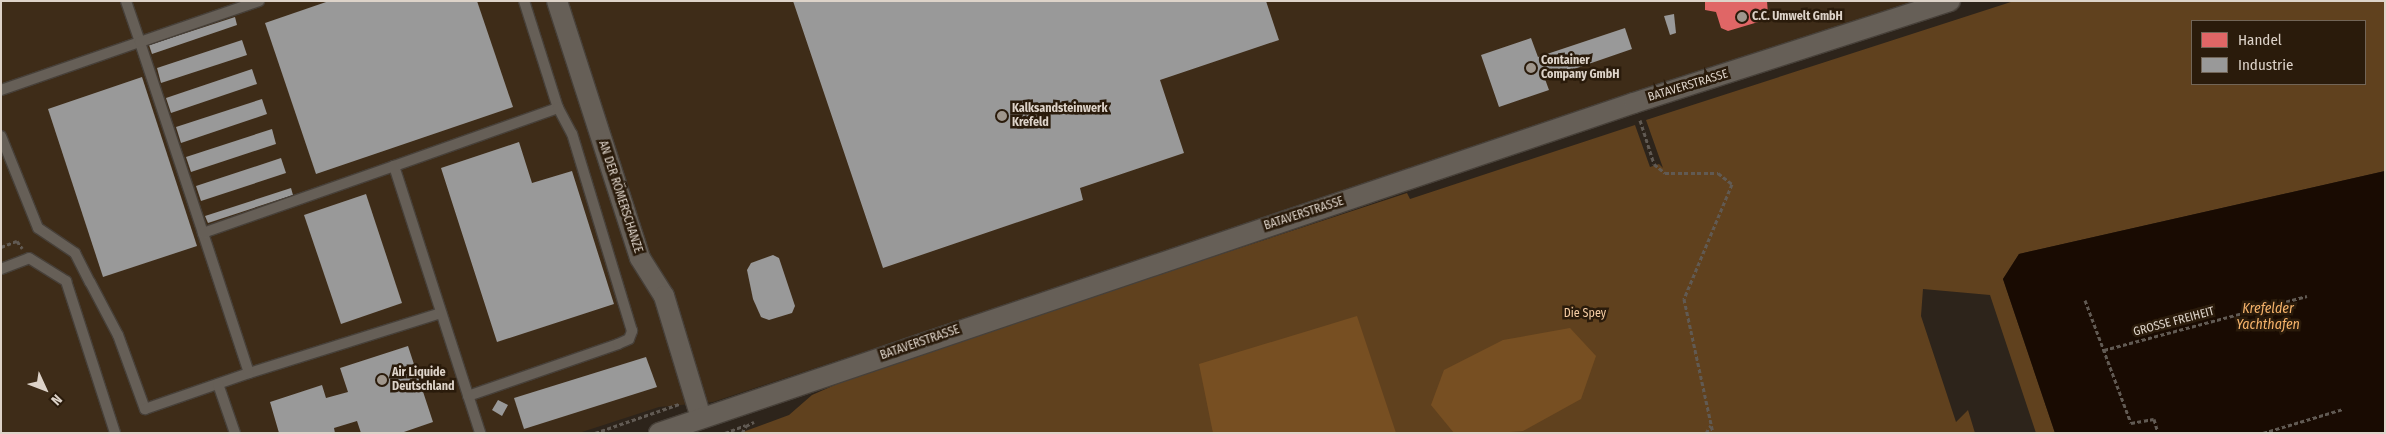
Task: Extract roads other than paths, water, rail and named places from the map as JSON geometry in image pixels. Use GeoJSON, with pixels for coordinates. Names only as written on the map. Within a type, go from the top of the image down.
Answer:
{"type":"FeatureCollection","features":[{"type":"Feature","properties":{"kind":"street","name":"AN DER RÖMERSCHANZE"},"geometry":{"type":"LineString","coordinates":[[556,1],[640,258],[664,296],[701,418]]}},
{"type":"Feature","properties":{"kind":"street","name":"BATAVERSTRASSE"},"geometry":{"type":"LineString","coordinates":[[660,433],[1634,103],[1950,1]]}},
{"type":"Feature","properties":{"kind":"lane"},"geometry":{"type":"LineString","coordinates":[[126,1],[249,373]]}},
{"type":"Feature","properties":{"kind":"lane"},"geometry":{"type":"LineString","coordinates":[[1,90],[260,1]]}},
{"type":"Feature","properties":{"kind":"lane"},"geometry":{"type":"LineString","coordinates":[[468,396],[618,344],[629,339],[632,331],[572,134],[558,108],[524,1]]}},
{"type":"Feature","properties":{"kind":"lane"},"geometry":{"type":"LineString","coordinates":[[203,233],[558,108]]}},
{"type":"Feature","properties":{"kind":"lane"},"geometry":{"type":"LineString","coordinates":[[1,136],[38,228],[75,253],[118,335],[145,409],[249,373],[441,313]]}},
{"type":"Feature","properties":{"kind":"lane"},"geometry":{"type":"LineString","coordinates":[[394,166],[480,433]]}},
{"type":"Feature","properties":{"kind":"lane"},"geometry":{"type":"LineString","coordinates":[[1,269],[29,258],[66,281],[115,433]]}},
{"type":"Feature","properties":{"kind":"lane"},"geometry":{"type":"LineString","coordinates":[[218,384],[235,433]]}},
{"type":"Feature","properties":{"kind":"water","name":"Krefelder Yachthafen"},"geometry":{"type":"Polygon","coordinates":[[[2385,171],[2385,433],[2055,433],[2003,279],[2019,254],[2385,171]]]}},
{"type":"Feature","properties":{"kind":"place","name":"C.C. Umwelt GmbH"},"geometry":{"type":"Point","coordinates":[1742,17]}},
{"type":"Feature","properties":{"kind":"place","name":"Container Company GmbH"},"geometry":{"type":"Point","coordinates":[1531,68]}},
{"type":"Feature","properties":{"kind":"place","name":"Kalksandsteinwerk Krefeld"},"geometry":{"type":"Point","coordinates":[1002,116]}},
{"type":"Feature","properties":{"kind":"place","name":"Air Liquide Deutschland"},"geometry":{"type":"Point","coordinates":[382,380]}},
{"type":"Feature","properties":{"kind":"park label","name":"Die Spey"},"geometry":{"type":"Point","coordinates":[1585,314]}}]}
